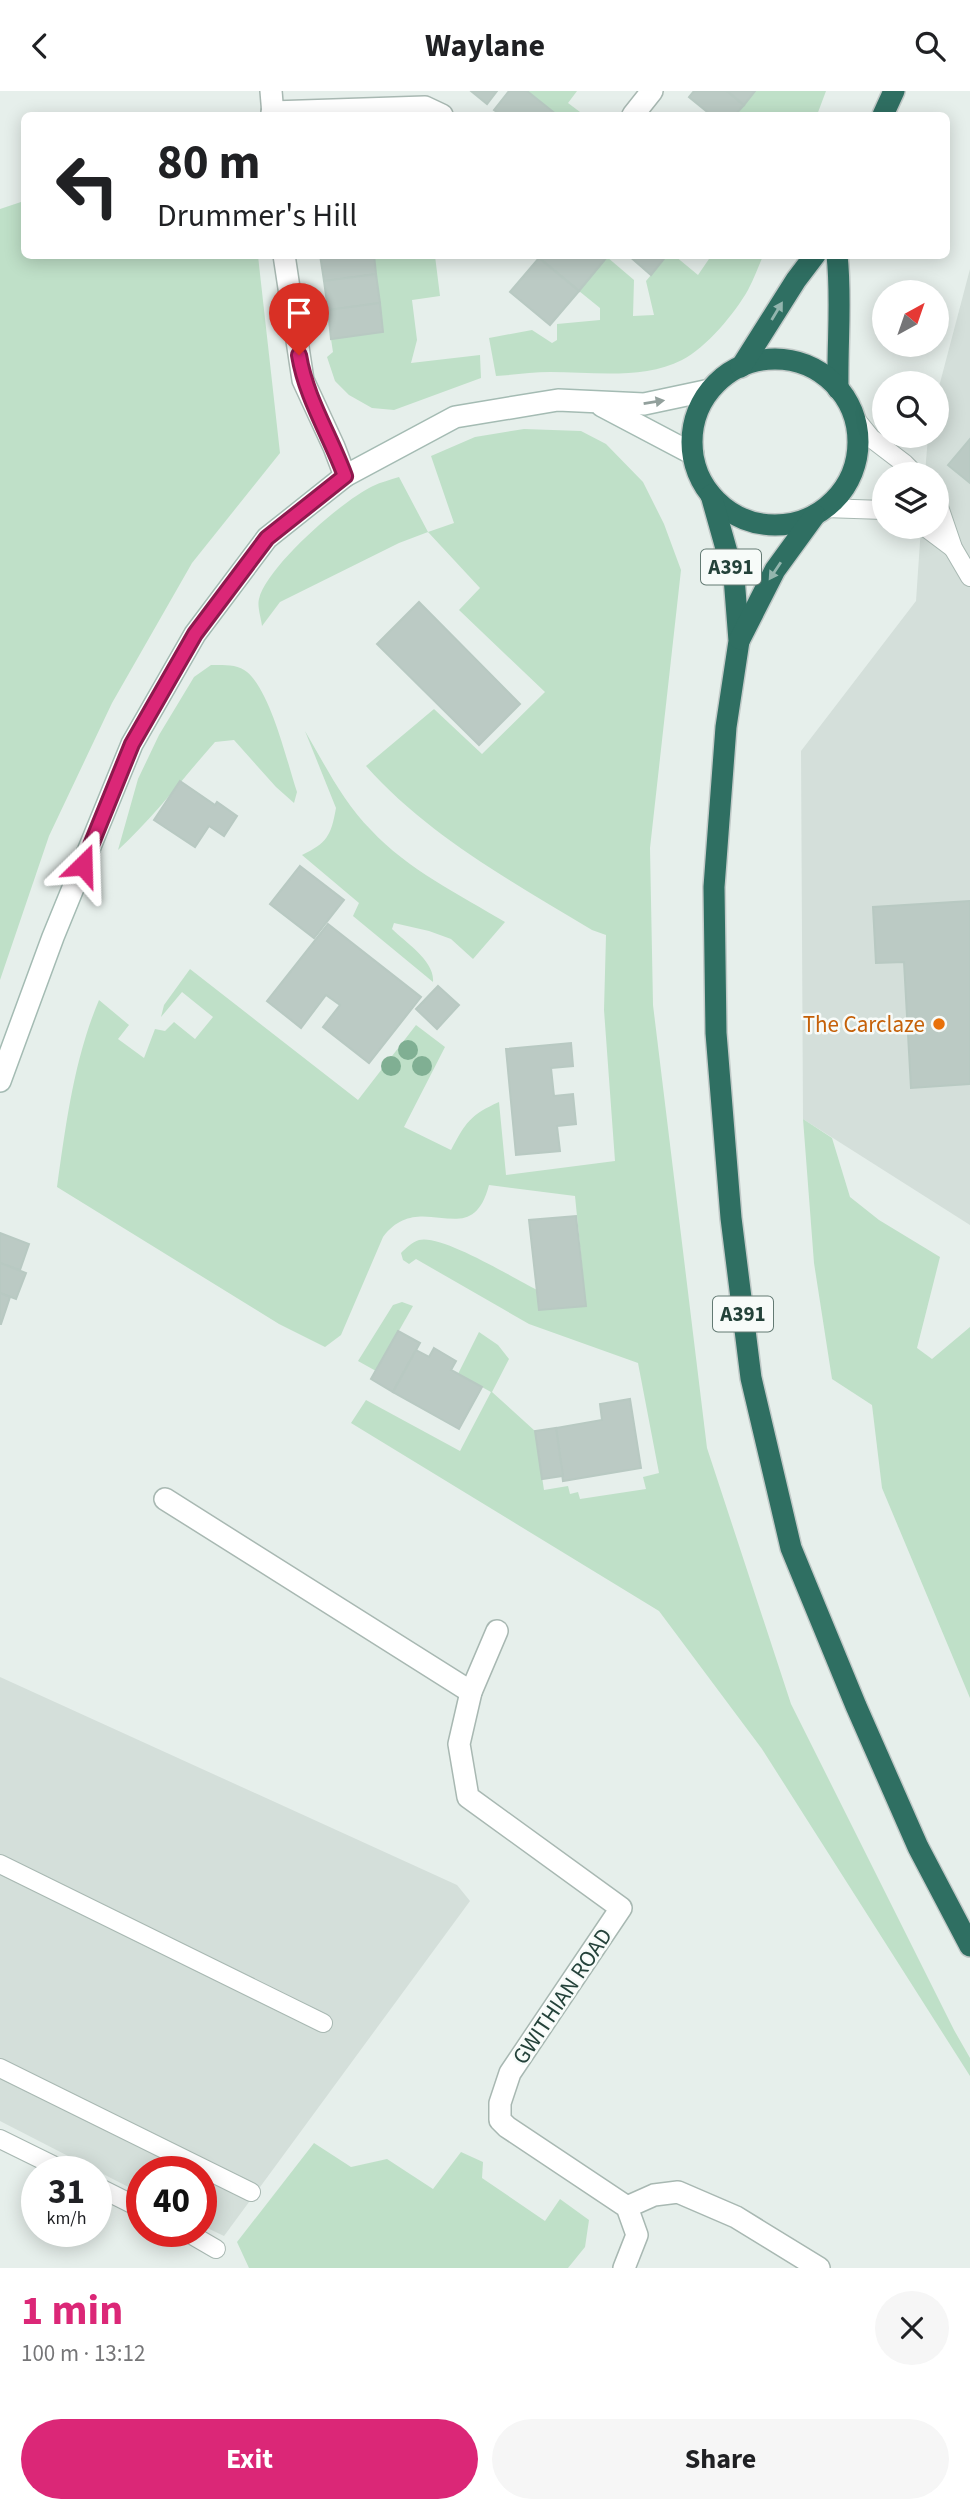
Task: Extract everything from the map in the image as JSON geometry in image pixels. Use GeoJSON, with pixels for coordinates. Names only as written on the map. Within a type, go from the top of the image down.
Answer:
{"type":"FeatureCollection","features":[{"type":"Feature","properties":{"kind":"highway"},"geometry":{"type":"LineString","coordinates":[[884,112],[894,91]]}},
{"type":"Feature","properties":{"kind":"highway"},"geometry":{"type":"LineString","coordinates":[[741,367],[812,259]]}},
{"type":"Feature","properties":{"kind":"highway"},"geometry":{"type":"LineString","coordinates":[[837,259],[841,290],[837,346],[838,389]]}},
{"type":"Feature","properties":{"kind":"highway"},"geometry":{"type":"LineString","coordinates":[[761,360],[782,360],[803,365],[822,375],[848,402],[858,438],[856,458],[850,477],[839,495],[820,512],[793,523],[770,525],[748,520],[728,510],[711,495],[696,469],[693,454],[695,420],[701,404],[710,390],[724,377],[741,367],[761,360]]}},
{"type":"Feature","properties":{"kind":"highway","name":"A391"},"geometry":{"type":"LineString","coordinates":[[711,495],[734,577],[739,641],[726,727],[714,887],[716,1033],[731,1218],[751,1378],[791,1548],[918,1847],[970,1946]]}},
{"type":"Feature","properties":{"kind":"highway","name":"A391"},"geometry":{"type":"LineString","coordinates":[[739,641],[775,570],[820,512]]}},
{"type":"Feature","properties":{"kind":"street"},"geometry":{"type":"LineString","coordinates":[[635,112],[652,91]]}},
{"type":"Feature","properties":{"kind":"street"},"geometry":{"type":"LineString","coordinates":[[272,106],[425,107],[436,112]]}},
{"type":"Feature","properties":{"kind":"street"},"geometry":{"type":"LineString","coordinates":[[285,259],[303,380],[345,476]]}},
{"type":"Feature","properties":{"kind":"street"},"geometry":{"type":"LineString","coordinates":[[0,1081],[52,937],[132,744],[195,634],[267,538],[345,476],[455,417],[558,400],[644,404],[710,390]]}},
{"type":"Feature","properties":{"kind":"street"},"geometry":{"type":"LineString","coordinates":[[597,403],[693,454]]}},
{"type":"Feature","properties":{"kind":"street"},"geometry":{"type":"LineString","coordinates":[[166,1499],[471,1692]]}},
{"type":"Feature","properties":{"kind":"street","name":"GWITHIAN ROAD"},"geometry":{"type":"LineString","coordinates":[[497,1631],[471,1692],[460,1744],[468,1797],[621,1908],[510,2073],[500,2103],[500,2120],[627,2207]]}},
{"type":"Feature","properties":{"kind":"street"},"geometry":{"type":"LineString","coordinates":[[624,2268],[637,2235],[627,2207],[654,2195],[678,2192],[736,2217],[819,2268]]}},
{"type":"Feature","properties":{"kind":"lane"},"geometry":{"type":"LineString","coordinates":[[854,417],[872,438],[901,462]]}},
{"type":"Feature","properties":{"kind":"lane"},"geometry":{"type":"LineString","coordinates":[[820,512],[872,510]]}},
{"type":"Feature","properties":{"kind":"lane"},"geometry":{"type":"LineString","coordinates":[[949,536],[970,576]]}},
{"type":"Feature","properties":{"kind":"lane"},"geometry":{"type":"LineString","coordinates":[[941,539],[953,548]]}},
{"type":"Feature","properties":{"kind":"lane"},"geometry":{"type":"LineString","coordinates":[[0,1864],[323,2023]]}},
{"type":"Feature","properties":{"kind":"lane"},"geometry":{"type":"LineString","coordinates":[[0,2068],[251,2192]]}},
{"type":"Feature","properties":{"kind":"lane"},"geometry":{"type":"LineString","coordinates":[[0,2139],[35,2156]]}},
{"type":"Feature","properties":{"kind":"shaded area"},"geometry":{"type":"Polygon","coordinates":[[[970,269],[970,1225],[803,1119],[801,751],[916,601],[920,539],[949,539],[949,462],[926,462],[927,448],[949,448],[949,371],[943,371],[949,357],[970,269]]]}},
{"type":"Feature","properties":{"kind":"shaded area"},"geometry":{"type":"Polygon","coordinates":[[[0,1677],[457,1885],[470,1901],[224,2236],[217,2233],[217,2156],[126,2156],[126,2186],[112,2179],[112,2156],[68,2156],[0,2121],[0,1677]]]}},
{"type":"Feature","properties":{"kind":"green space"},"geometry":{"type":"Polygon","coordinates":[[[527,91],[577,91],[568,103],[580,112],[553,112],[527,91]]]}},
{"type":"Feature","properties":{"kind":"green space"},"geometry":{"type":"Polygon","coordinates":[[[755,91],[826,91],[818,112],[738,112],[755,91]]]}},
{"type":"Feature","properties":{"kind":"green space"},"geometry":{"type":"Polygon","coordinates":[[[21,202],[21,259],[258,259],[280,453],[192,563],[112,703],[49,836],[0,980],[0,209],[21,202]]]}},
{"type":"Feature","properties":{"kind":"green space"},"geometry":{"type":"Polygon","coordinates":[[[374,259],[435,259],[440,296],[412,300],[417,340],[411,363],[480,355],[481,378],[394,410],[372,408],[349,395],[335,381],[327,357],[333,352],[331,339],[383,332],[374,259]]]}},
{"type":"Feature","properties":{"kind":"green space"},"geometry":{"type":"Polygon","coordinates":[[[605,259],[609,259],[634,280],[633,316],[654,315],[646,281],[664,259],[679,259],[698,275],[709,259],[762,259],[736,309],[710,339],[682,360],[634,373],[543,372],[496,376],[489,338],[532,330],[552,343],[557,340],[557,324],[600,320],[600,308],[579,291],[605,259]]]}},
{"type":"Feature","properties":{"kind":"green space"},"geometry":{"type":"Polygon","coordinates":[[[524,429],[581,431],[606,444],[643,482],[664,524],[681,570],[650,848],[653,1005],[707,1448],[791,1704],[970,2058],[970,2076],[762,1749],[659,1611],[351,1423],[366,1400],[460,1451],[491,1392],[458,1374],[479,1332],[498,1345],[509,1359],[492,1392],[535,1431],[544,1490],[568,1486],[570,1494],[578,1492],[580,1499],[646,1489],[643,1477],[659,1473],[638,1363],[529,1324],[416,1259],[409,1264],[403,1260],[401,1253],[419,1240],[444,1244],[478,1258],[537,1290],[539,1310],[586,1306],[575,1196],[489,1185],[481,1205],[470,1215],[458,1219],[413,1217],[398,1223],[383,1237],[341,1335],[325,1347],[279,1324],[57,1187],[77,1068],[99,1000],[129,1025],[118,1039],[144,1058],[155,1029],[165,1031],[174,1022],[195,1039],[213,1017],[182,992],[161,1017],[164,1005],[190,969],[358,1100],[416,1025],[445,1047],[404,1127],[451,1150],[470,1120],[499,1102],[506,1175],[615,1161],[604,1010],[606,935],[592,930],[502,875],[444,836],[390,791],[366,766],[434,709],[482,754],[545,692],[459,610],[480,588],[428,532],[454,523],[431,456],[475,437],[524,429]]]}},
{"type":"Feature","properties":{"kind":"green space"},"geometry":{"type":"Polygon","coordinates":[[[399,477],[428,532],[399,543],[280,602],[262,626],[259,599],[276,569],[326,519],[373,486],[399,477]]]}},
{"type":"Feature","properties":{"kind":"green space"},"geometry":{"type":"Polygon","coordinates":[[[211,665],[230,665],[247,672],[264,695],[297,792],[294,803],[234,740],[215,742],[156,811],[118,850],[138,779],[159,735],[194,677],[211,665]]]}},
{"type":"Feature","properties":{"kind":"green space"},"geometry":{"type":"Polygon","coordinates":[[[305,731],[335,783],[361,819],[385,844],[435,881],[505,922],[473,959],[451,939],[394,923],[392,929],[425,960],[433,982],[353,916],[359,903],[302,855],[317,847],[326,838],[336,808],[305,731]]]}},
{"type":"Feature","properties":{"kind":"green space"},"geometry":{"type":"Polygon","coordinates":[[[803,1119],[832,1138],[850,1197],[879,1220],[940,1257],[917,1348],[932,1359],[970,1327],[970,1698],[882,1488],[872,1405],[832,1379],[814,1263],[803,1119]]]}},
{"type":"Feature","properties":{"kind":"green space"},"geometry":{"type":"Polygon","coordinates":[[[402,1302],[413,1306],[376,1371],[358,1361],[393,1305],[402,1302]]]}},
{"type":"Feature","properties":{"kind":"green space"},"geometry":{"type":"Polygon","coordinates":[[[314,2143],[351,2167],[387,2159],[433,2189],[461,2152],[483,2162],[482,2178],[545,2221],[560,2199],[589,2220],[585,2247],[568,2268],[249,2268],[237,2242],[314,2143]]]}},
{"type":"Feature","properties":{"kind":"building"},"geometry":{"type":"Polygon","coordinates":[[[471,91],[497,91],[487,104],[471,91]]]}},
{"type":"Feature","properties":{"kind":"building"},"geometry":{"type":"Polygon","coordinates":[[[509,91],[527,91],[553,112],[497,112],[494,110],[509,91]]]}},
{"type":"Feature","properties":{"kind":"building"},"geometry":{"type":"Polygon","coordinates":[[[694,91],[727,91],[744,105],[738,112],[707,112],[689,97],[694,91]]]}},
{"type":"Feature","properties":{"kind":"building"},"geometry":{"type":"Polygon","coordinates":[[[727,91],[755,91],[744,105],[727,91]]]}},
{"type":"Feature","properties":{"kind":"building"},"geometry":{"type":"Polygon","coordinates":[[[321,259],[374,259],[376,274],[324,281],[321,259]]]}},
{"type":"Feature","properties":{"kind":"building"},"geometry":{"type":"Polygon","coordinates":[[[538,259],[579,291],[550,325],[510,292],[538,259]]]}},
{"type":"Feature","properties":{"kind":"building"},"geometry":{"type":"Polygon","coordinates":[[[540,259],[605,259],[579,291],[540,259]]]}},
{"type":"Feature","properties":{"kind":"building"},"geometry":{"type":"Polygon","coordinates":[[[633,259],[664,259],[651,275],[633,259]]]}},
{"type":"Feature","properties":{"kind":"building"},"geometry":{"type":"Polygon","coordinates":[[[376,274],[380,303],[328,310],[324,281],[376,274]]]}},
{"type":"Feature","properties":{"kind":"building"},"geometry":{"type":"Polygon","coordinates":[[[380,303],[383,332],[331,339],[328,310],[380,303]]]}},
{"type":"Feature","properties":{"kind":"building"},"geometry":{"type":"Polygon","coordinates":[[[970,439],[970,483],[949,464],[970,439]]]}},
{"type":"Feature","properties":{"kind":"building"},"geometry":{"type":"Polygon","coordinates":[[[419,602],[520,704],[479,745],[377,644],[419,602]]]}},
{"type":"Feature","properties":{"kind":"building"},"geometry":{"type":"Polygon","coordinates":[[[180,781],[215,805],[217,802],[237,816],[224,836],[209,826],[195,847],[154,820],[180,781]]]}},
{"type":"Feature","properties":{"kind":"building"},"geometry":{"type":"Polygon","coordinates":[[[300,866],[344,900],[314,938],[270,904],[300,866]]]}},
{"type":"Feature","properties":{"kind":"building","name":"The Carclaze"},"geometry":{"type":"Polygon","coordinates":[[[970,901],[970,1084],[911,1088],[904,962],[876,963],[873,907],[970,901]]]}},
{"type":"Feature","properties":{"kind":"building"},"geometry":{"type":"Polygon","coordinates":[[[328,924],[421,997],[369,1063],[323,1027],[340,1005],[326,995],[301,1028],[267,1001],[328,924]]]}},
{"type":"Feature","properties":{"kind":"building"},"geometry":{"type":"Polygon","coordinates":[[[438,986],[459,1005],[437,1029],[416,1009],[438,986]]]}},
{"type":"Feature","properties":{"kind":"building"},"geometry":{"type":"Polygon","coordinates":[[[571,1043],[573,1066],[551,1068],[554,1096],[573,1094],[576,1124],[557,1126],[560,1151],[516,1155],[506,1049],[571,1043]]]}},
{"type":"Feature","properties":{"kind":"building"},"geometry":{"type":"Polygon","coordinates":[[[576,1216],[586,1306],[539,1310],[529,1220],[576,1216]]]}},
{"type":"Feature","properties":{"kind":"building"},"geometry":{"type":"Polygon","coordinates":[[[0,1233],[29,1244],[20,1270],[0,1263],[0,1233]]]}},
{"type":"Feature","properties":{"kind":"building"},"geometry":{"type":"Polygon","coordinates":[[[0,1263],[26,1273],[16,1299],[0,1293],[0,1263]]]}},
{"type":"Feature","properties":{"kind":"building"},"geometry":{"type":"Polygon","coordinates":[[[0,1293],[10,1297],[1,1324],[0,1324],[0,1293]]]}},
{"type":"Feature","properties":{"kind":"building"},"geometry":{"type":"Polygon","coordinates":[[[398,1331],[420,1343],[393,1392],[371,1379],[398,1331]]]}},
{"type":"Feature","properties":{"kind":"building"},"geometry":{"type":"Polygon","coordinates":[[[434,1348],[456,1361],[451,1370],[482,1387],[459,1429],[393,1392],[416,1350],[429,1357],[434,1348]]]}},
{"type":"Feature","properties":{"kind":"building"},"geometry":{"type":"Polygon","coordinates":[[[630,1399],[641,1468],[563,1481],[556,1428],[602,1420],[600,1404],[630,1399]]]}},
{"type":"Feature","properties":{"kind":"building"},"geometry":{"type":"Polygon","coordinates":[[[556,1428],[563,1476],[542,1479],[535,1431],[556,1428]]]}},
{"type":"Feature","properties":{"kind":"place","name":"The Carclaze"},"geometry":{"type":"Point","coordinates":[939,1024]}},
{"type":"Feature","properties":{"kind":"route"},"geometry":{"type":"LineString","coordinates":[[83,865],[132,744],[195,634],[267,538],[345,476],[303,380],[299,355]]}}]}
